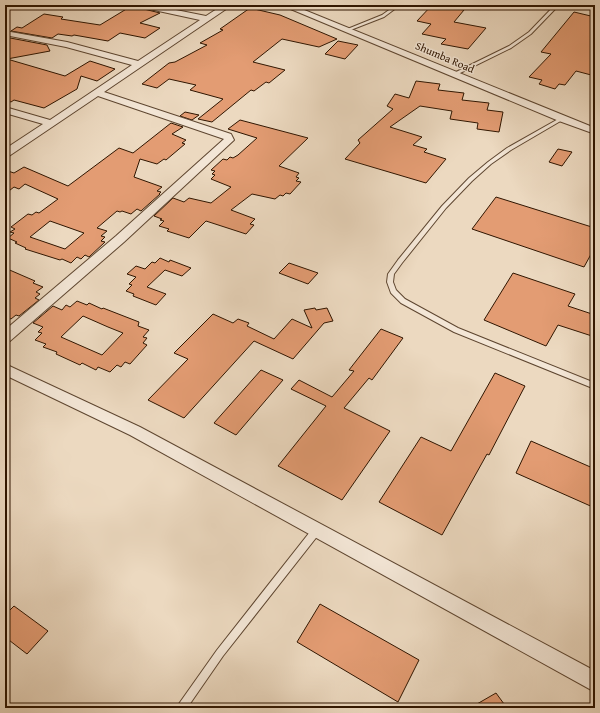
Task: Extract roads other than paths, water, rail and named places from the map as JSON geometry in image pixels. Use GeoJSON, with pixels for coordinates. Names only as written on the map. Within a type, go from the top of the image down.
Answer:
{"type":"FeatureCollection","features":[{"type":"Feature","properties":{"kind":"street"},"geometry":{"type":"LineString","coordinates":[[140,5],[207,19]]}},
{"type":"Feature","properties":{"kind":"street"},"geometry":{"type":"LineString","coordinates":[[5,154],[228,5]]}},
{"type":"Feature","properties":{"kind":"street","name":"Shumba Road"},"geometry":{"type":"LineString","coordinates":[[285,5],[562,119],[595,131]]}},
{"type":"Feature","properties":{"kind":"street"},"geometry":{"type":"LineString","coordinates":[[5,33],[67,45],[138,64]]}},
{"type":"Feature","properties":{"kind":"street"},"geometry":{"type":"LineString","coordinates":[[5,338],[120,239],[228,140],[227,136],[96,92]]}},
{"type":"Feature","properties":{"kind":"street"},"geometry":{"type":"LineString","coordinates":[[5,110],[50,123]]}},
{"type":"Feature","properties":{"kind":"street"},"geometry":{"type":"LineString","coordinates":[[5,369],[135,431],[595,682]]}},
{"type":"Feature","properties":{"kind":"lane"},"geometry":{"type":"LineString","coordinates":[[347,30],[383,16],[398,5]]}},
{"type":"Feature","properties":{"kind":"lane"},"geometry":{"type":"LineString","coordinates":[[454,74],[510,47],[530,32],[557,5]]}},
{"type":"Feature","properties":{"kind":"lane"},"geometry":{"type":"LineString","coordinates":[[562,119],[507,150],[479,172],[439,212],[398,264],[390,277],[390,284],[395,295],[402,301],[450,326],[595,386]]}},
{"type":"Feature","properties":{"kind":"lane"},"geometry":{"type":"LineString","coordinates":[[181,708],[220,654],[316,531]]}}]}
